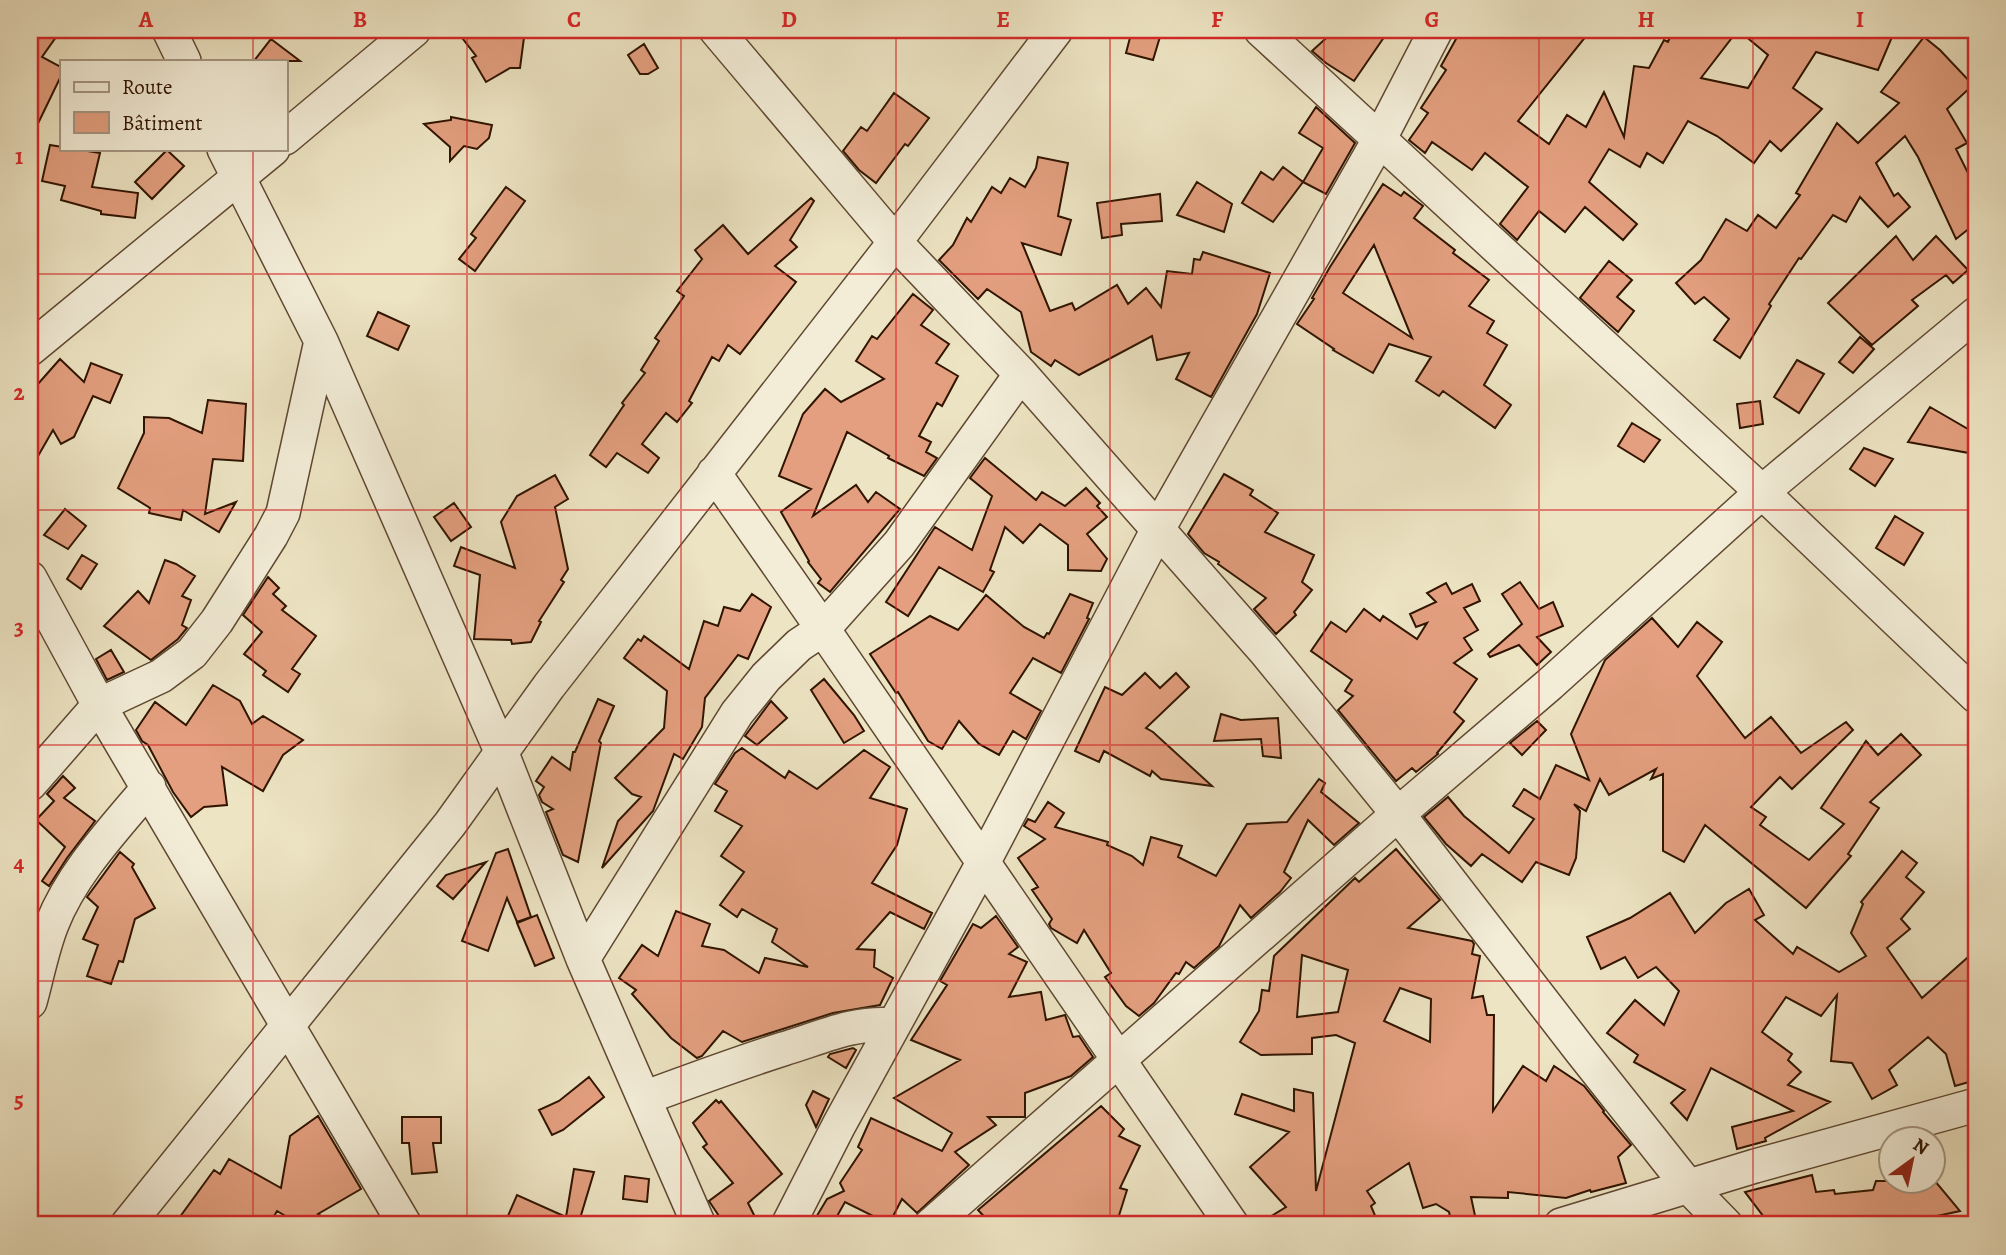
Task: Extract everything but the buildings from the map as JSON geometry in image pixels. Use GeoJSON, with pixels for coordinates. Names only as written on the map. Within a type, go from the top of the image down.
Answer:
{"type":"FeatureCollection","features":[{"type":"Feature","properties":{"kind":"street"},"geometry":{"type":"LineString","coordinates":[[169,30],[184,60]]}},
{"type":"Feature","properties":{"kind":"street"},"geometry":{"type":"LineString","coordinates":[[287,136],[414,30]]}},
{"type":"Feature","properties":{"kind":"street"},"geometry":{"type":"LineString","coordinates":[[716,30],[895,242],[1021,374],[1265,651],[1398,814],[1689,1186],[1726,1225]]}},
{"type":"Feature","properties":{"kind":"street"},"geometry":{"type":"LineString","coordinates":[[127,1225],[450,824],[501,751],[1056,30]]}},
{"type":"Feature","properties":{"kind":"street"},"geometry":{"type":"LineString","coordinates":[[1261,30],[1762,492],[1976,696]]}},
{"type":"Feature","properties":{"kind":"street"},"geometry":{"type":"LineString","coordinates":[[788,1225],[839,1125],[983,863],[1158,529],[1379,140],[1436,30]]}},
{"type":"Feature","properties":{"kind":"street"},"geometry":{"type":"LineString","coordinates":[[30,349],[231,163],[270,150]]}},
{"type":"Feature","properties":{"kind":"street"},"geometry":{"type":"LineString","coordinates":[[231,163],[321,341],[501,751],[583,959],[699,1225]]}},
{"type":"Feature","properties":{"kind":"street"},"geometry":{"type":"LineString","coordinates":[[931,1225],[1398,814],[1550,684],[1762,492],[1976,314]]}},
{"type":"Feature","properties":{"kind":"street"},"geometry":{"type":"LineString","coordinates":[[30,784],[99,705],[161,676],[192,653],[217,621],[271,537],[283,513],[321,341]]}},
{"type":"Feature","properties":{"kind":"street"},"geometry":{"type":"LineString","coordinates":[[583,959],[737,713],[766,677],[799,645],[823,629],[898,544],[1021,374]]}},
{"type":"Feature","properties":{"kind":"street"},"geometry":{"type":"LineString","coordinates":[[714,473],[1232,1225]]}},
{"type":"Feature","properties":{"kind":"street"},"geometry":{"type":"LineString","coordinates":[[30,578],[99,705],[405,1225]]}},
{"type":"Feature","properties":{"kind":"street"},"geometry":{"type":"LineString","coordinates":[[30,1002],[52,924],[96,852],[149,787]]}},
{"type":"Feature","properties":{"kind":"street"},"geometry":{"type":"LineString","coordinates":[[644,1098],[845,1029],[876,1023],[894,1025]]}},
{"type":"Feature","properties":{"kind":"street"},"geometry":{"type":"LineString","coordinates":[[1561,1225],[1976,1104]]}}]}
